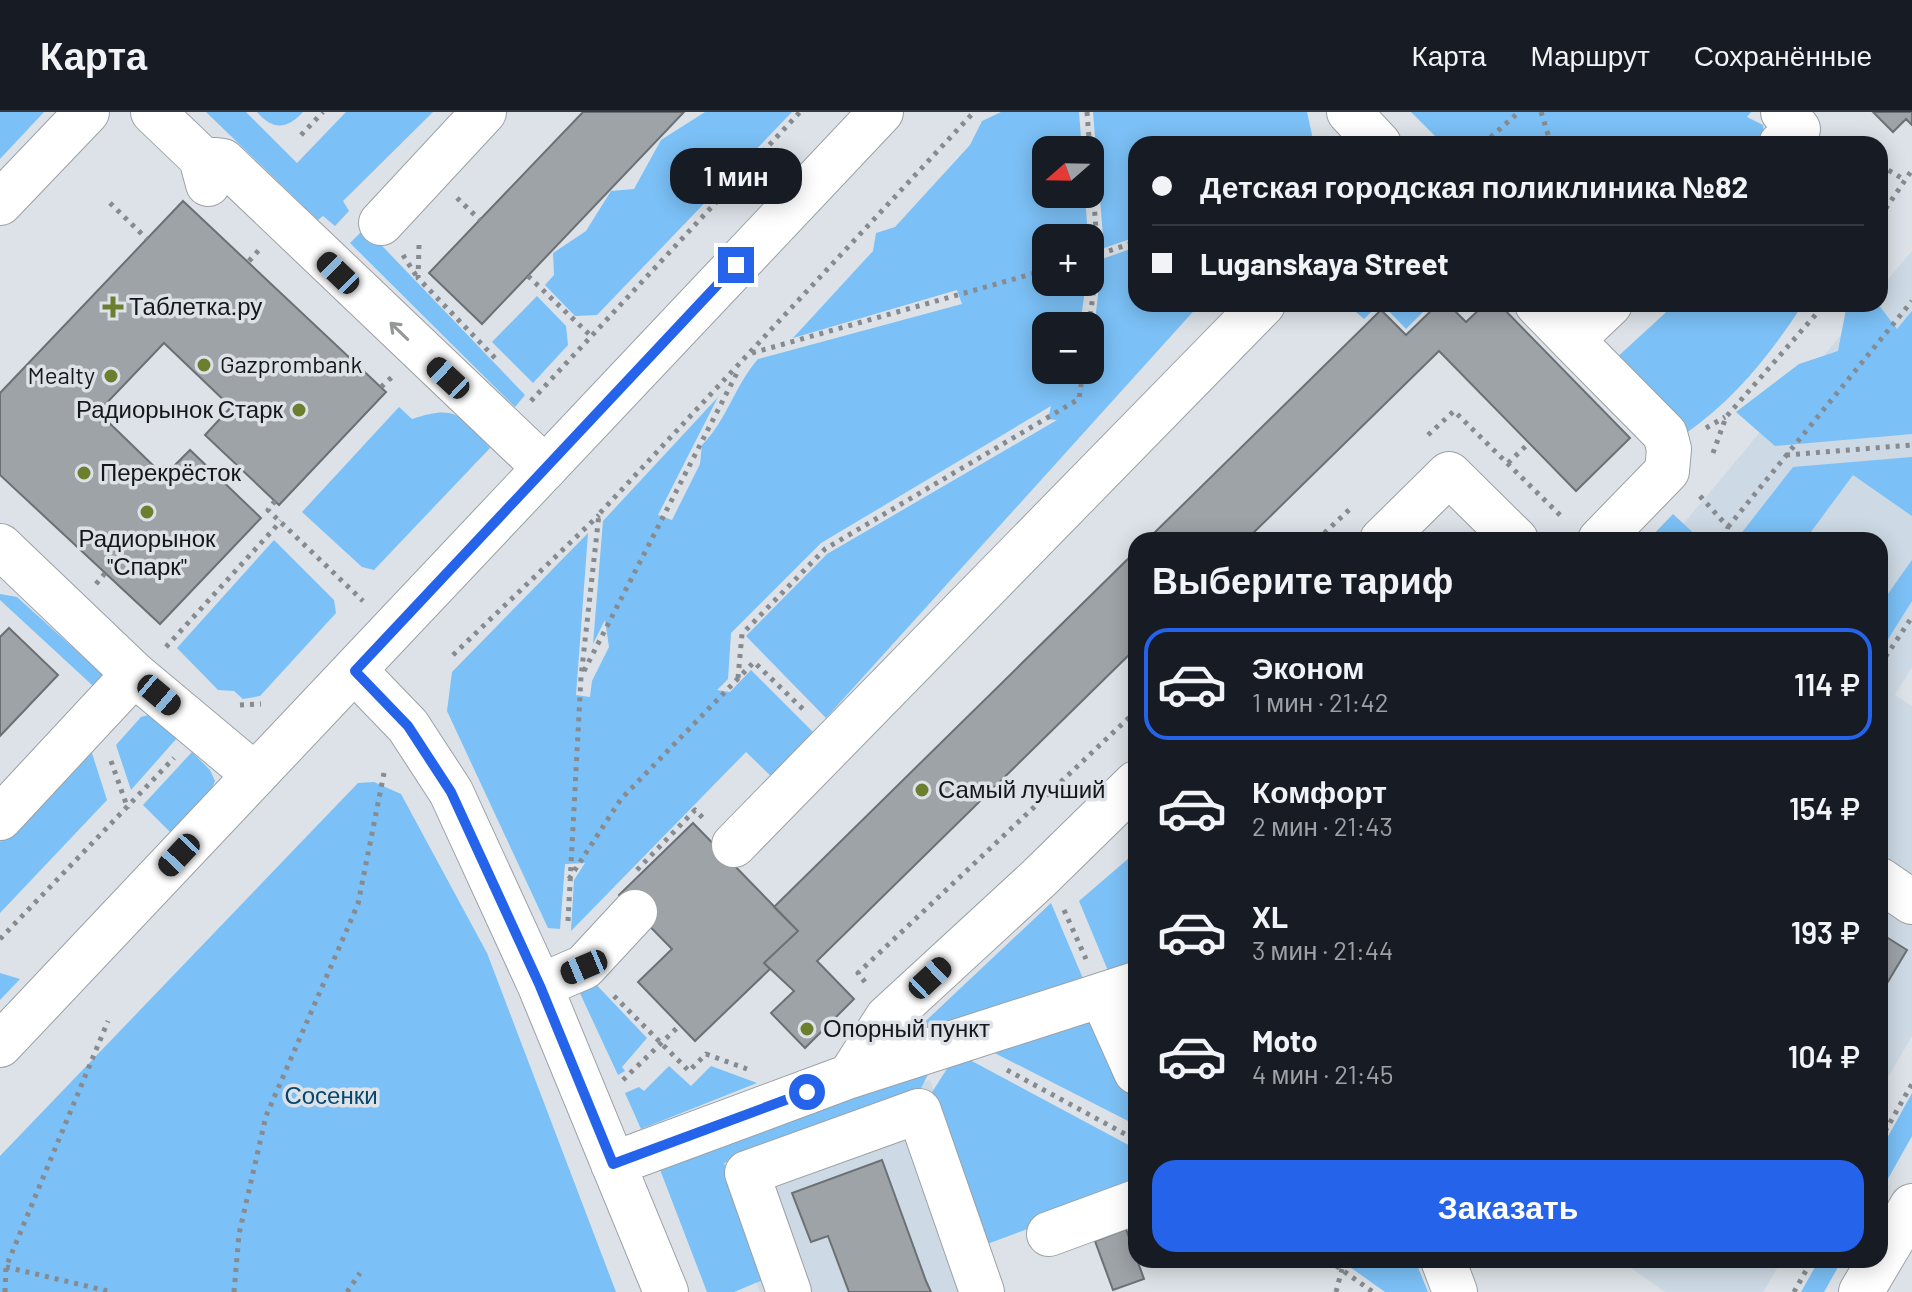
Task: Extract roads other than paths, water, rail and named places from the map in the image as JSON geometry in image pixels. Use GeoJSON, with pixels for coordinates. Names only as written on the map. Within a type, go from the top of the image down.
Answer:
{"type":"FeatureCollection","features":[{"type":"Feature","properties":{"kind":"main road"},"geometry":{"type":"LineString","coordinates":[[0,203],[87,112]]}},
{"type":"Feature","properties":{"kind":"main road"},"geometry":{"type":"LineString","coordinates":[[153,112],[201,158],[206,183],[267,241]]}},
{"type":"Feature","properties":{"kind":"main road"},"geometry":{"type":"LineString","coordinates":[[400,230],[484,112]]}},
{"type":"Feature","properties":{"kind":"main road"},"geometry":{"type":"LineString","coordinates":[[0,1045],[881,112]]}},
{"type":"Feature","properties":{"kind":"main road"},"geometry":{"type":"LineString","coordinates":[[1349,112],[1372,136]]}},
{"type":"Feature","properties":{"kind":"main road"},"geometry":{"type":"LineString","coordinates":[[1783,112],[1798,129],[1790,136]]}},
{"type":"Feature","properties":{"kind":"main road"},"geometry":{"type":"LineString","coordinates":[[201,158],[223,161],[545,468]]}},
{"type":"Feature","properties":{"kind":"main road"},"geometry":{"type":"LineString","coordinates":[[734,845],[1255,312]]}},
{"type":"Feature","properties":{"kind":"main road"},"geometry":{"type":"LineString","coordinates":[[1545,312],[1665,434],[1669,449],[1667,471],[1608,532]]}},
{"type":"Feature","properties":{"kind":"main road"},"geometry":{"type":"LineString","coordinates":[[1572,340],[1602,312]]}},
{"type":"Feature","properties":{"kind":"main road"},"geometry":{"type":"LineString","coordinates":[[1390,532],[1449,474],[1508,532]]}},
{"type":"Feature","properties":{"kind":"main road"},"geometry":{"type":"LineString","coordinates":[[0,546],[136,676],[255,775]]}},
{"type":"Feature","properties":{"kind":"main road"},"geometry":{"type":"LineString","coordinates":[[355,671],[408,726],[451,792],[540,986],[666,1292]]}},
{"type":"Feature","properties":{"kind":"main road"},"geometry":{"type":"LineString","coordinates":[[0,818],[136,676]]}},
{"type":"Feature","properties":{"kind":"main road"},"geometry":{"type":"LineString","coordinates":[[850,1076],[887,1018],[1128,791]]}},
{"type":"Feature","properties":{"kind":"main road"},"geometry":{"type":"LineString","coordinates":[[1888,886],[1912,902]]}},
{"type":"Feature","properties":{"kind":"main road"},"geometry":{"type":"LineString","coordinates":[[540,986],[584,967],[633,894]]}},
{"type":"Feature","properties":{"kind":"main road"},"geometry":{"type":"LineString","coordinates":[[613,1164],[850,1076],[1119,990],[1128,1033]]}},
{"type":"Feature","properties":{"kind":"main road"},"geometry":{"type":"LineString","coordinates":[[789,1292],[747,1173],[919,1111],[982,1292]]}},
{"type":"Feature","properties":{"kind":"main road"},"geometry":{"type":"LineString","coordinates":[[1049,1234],[1128,1205]]}},
{"type":"Feature","properties":{"kind":"main road"},"geometry":{"type":"LineString","coordinates":[[1888,1246],[1912,1206]]}},
{"type":"Feature","properties":{"kind":"main road"},"geometry":{"type":"LineString","coordinates":[[1446,1268],[1455,1292]]}},
{"type":"Feature","properties":{"kind":"main road"},"geometry":{"type":"LineString","coordinates":[[1861,1292],[1875,1268]]}},
{"type":"Feature","properties":{"kind":"place","name":"Таблетка.ру"},"geometry":{"type":"Point","coordinates":[113,307]}},
{"type":"Feature","properties":{"kind":"place","name":"Gazprombank"},"geometry":{"type":"Point","coordinates":[204,365]}},
{"type":"Feature","properties":{"kind":"place","name":"Mealty"},"geometry":{"type":"Point","coordinates":[111,376]}},
{"type":"Feature","properties":{"kind":"place","name":"Радиорынок Старк"},"geometry":{"type":"Point","coordinates":[299,410]}},
{"type":"Feature","properties":{"kind":"place","name":"Перекрёсток"},"geometry":{"type":"Point","coordinates":[84,473]}},
{"type":"Feature","properties":{"kind":"place","name":"Радиорынок \"Спарк\""},"geometry":{"type":"Point","coordinates":[147,512]}},
{"type":"Feature","properties":{"kind":"place","name":"Самый лучший"},"geometry":{"type":"Point","coordinates":[922,790]}},
{"type":"Feature","properties":{"kind":"place","name":"Опорный пункт"},"geometry":{"type":"Point","coordinates":[807,1029]}},
{"type":"Feature","properties":{"kind":"park label","name":"Сосенки"},"geometry":{"type":"Point","coordinates":[331,1096]}}]}
